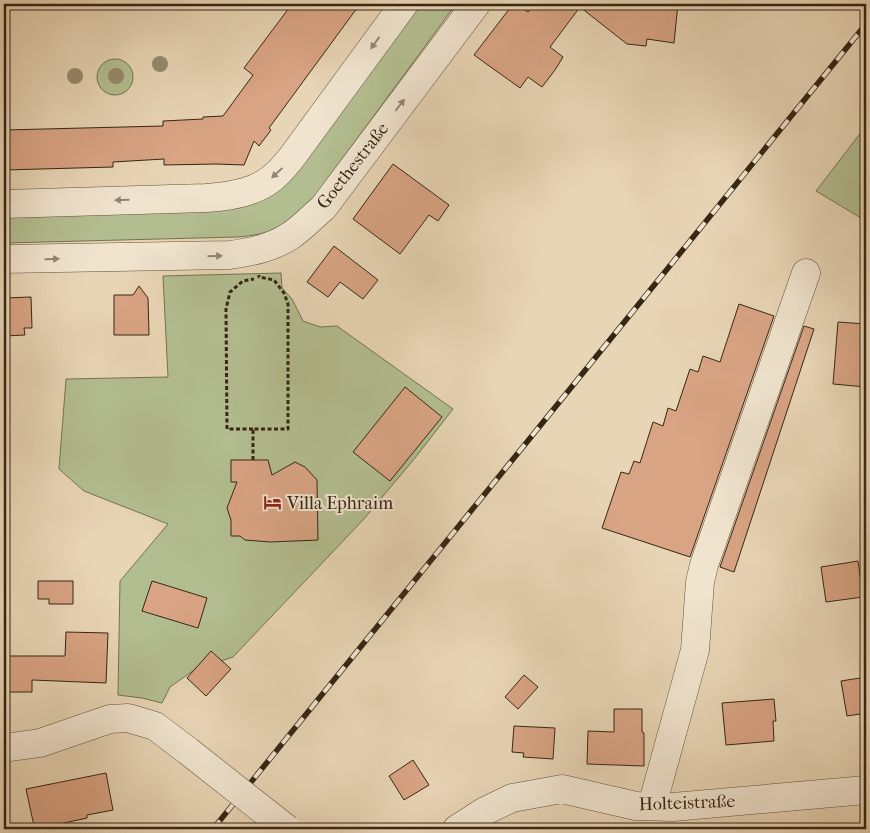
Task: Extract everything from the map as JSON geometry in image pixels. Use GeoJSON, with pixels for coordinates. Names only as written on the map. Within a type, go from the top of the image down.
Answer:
{"type":"FeatureCollection","features":[{"type":"Feature","properties":{"kind":"street"},"geometry":{"type":"LineString","coordinates":[[4,204],[206,198],[229,196],[249,191],[263,184],[278,173],[288,162],[404,4]]}},
{"type":"Feature","properties":{"kind":"street","name":"Goethestraße"},"geometry":{"type":"LineString","coordinates":[[4,259],[230,255],[258,250],[280,242],[323,208],[476,4]]}},
{"type":"Feature","properties":{"kind":"street"},"geometry":{"type":"LineString","coordinates":[[652,806],[694,650],[700,582],[704,566],[806,274]]}},
{"type":"Feature","properties":{"kind":"street"},"geometry":{"type":"LineString","coordinates":[[4,748],[40,743],[110,719],[128,718],[155,726],[287,829]]}},
{"type":"Feature","properties":{"kind":"street","name":"Holteistraße"},"geometry":{"type":"LineString","coordinates":[[458,829],[486,811],[512,798],[562,789],[636,806],[674,807],[866,790]]}},
{"type":"Feature","properties":{"kind":"path"},"geometry":{"type":"LineString","coordinates":[[258,250],[259,277]]}},
{"type":"Feature","properties":{"kind":"path"},"geometry":{"type":"LineString","coordinates":[[259,277],[274,280],[284,293],[288,304],[288,430],[227,429],[226,309],[230,292],[244,281],[259,277]]}},
{"type":"Feature","properties":{"kind":"path"},"geometry":{"type":"LineString","coordinates":[[253,430],[253,460]]}},
{"type":"Feature","properties":{"kind":"green space"},"geometry":{"type":"Polygon","coordinates":[[[411,4],[456,4],[312,200],[281,225],[269,231],[237,237],[4,243],[4,210],[257,201],[411,4]]]}},
{"type":"Feature","properties":{"kind":"green space"},"geometry":{"type":"Polygon","coordinates":[[[115,59],[122,60],[128,64],[132,70],[132,84],[128,90],[122,94],[115,95],[108,94],[102,90],[98,84],[97,77],[98,70],[102,64],[108,60],[115,59]]]}},
{"type":"Feature","properties":{"kind":"green space"},"geometry":{"type":"Polygon","coordinates":[[[866,126],[866,221],[816,191],[866,126]]]}},
{"type":"Feature","properties":{"kind":"green space"},"geometry":{"type":"Polygon","coordinates":[[[281,273],[282,288],[292,299],[303,321],[320,327],[337,326],[453,409],[363,520],[233,657],[194,670],[170,687],[162,703],[118,695],[120,581],[168,524],[84,491],[59,469],[66,379],[168,377],[163,276],[281,273]]]}},
{"type":"Feature","properties":{"kind":"building"},"geometry":{"type":"Polygon","coordinates":[[[292,4],[360,4],[269,128],[271,130],[259,146],[254,141],[244,165],[164,165],[164,159],[113,162],[113,167],[4,170],[4,130],[163,126],[163,121],[223,116],[253,75],[244,68],[292,4]]]}},
{"type":"Feature","properties":{"kind":"building"},"geometry":{"type":"Polygon","coordinates":[[[513,4],[528,12],[535,4],[678,4],[674,43],[647,39],[646,46],[627,44],[580,7],[550,47],[563,57],[555,70],[542,87],[528,77],[520,88],[474,55],[513,4]]]}},
{"type":"Feature","properties":{"kind":"building"},"geometry":{"type":"Polygon","coordinates":[[[393,164],[449,205],[438,221],[429,215],[400,254],[353,219],[393,164]]]}},
{"type":"Feature","properties":{"kind":"building"},"geometry":{"type":"Polygon","coordinates":[[[334,246],[378,280],[363,299],[340,282],[328,297],[307,282],[334,246]]]}},
{"type":"Feature","properties":{"kind":"building"},"geometry":{"type":"Polygon","coordinates":[[[139,286],[148,298],[149,335],[114,335],[114,295],[133,295],[139,286]]]}},
{"type":"Feature","properties":{"kind":"building"},"geometry":{"type":"Polygon","coordinates":[[[31,297],[32,328],[24,328],[25,335],[4,336],[4,298],[31,297]]]}},
{"type":"Feature","properties":{"kind":"building"},"geometry":{"type":"Polygon","coordinates":[[[739,304],[774,316],[690,557],[602,528],[621,472],[629,474],[634,461],[640,463],[653,422],[663,426],[668,408],[676,411],[690,369],[698,372],[703,356],[720,362],[739,304]]]}},
{"type":"Feature","properties":{"kind":"building"},"geometry":{"type":"Polygon","coordinates":[[[838,322],[866,324],[866,387],[833,384],[838,322]]]}},
{"type":"Feature","properties":{"kind":"building"},"geometry":{"type":"Polygon","coordinates":[[[804,326],[814,329],[734,572],[720,567],[804,326]]]}},
{"type":"Feature","properties":{"kind":"building"},"geometry":{"type":"Polygon","coordinates":[[[405,387],[442,417],[390,481],[353,452],[405,387]]]}},
{"type":"Feature","properties":{"kind":"building","name":"Villa Ephraim"},"geometry":{"type":"Polygon","coordinates":[[[231,460],[268,460],[272,475],[295,462],[305,467],[317,480],[318,540],[270,542],[245,540],[240,536],[231,536],[231,520],[227,508],[237,482],[231,482],[231,460]]]}},
{"type":"Feature","properties":{"kind":"building"},"geometry":{"type":"Polygon","coordinates":[[[858,561],[863,597],[826,602],[821,567],[858,561]]]}},
{"type":"Feature","properties":{"kind":"building"},"geometry":{"type":"Polygon","coordinates":[[[38,581],[73,581],[73,604],[49,604],[49,599],[38,599],[38,581]]]}},
{"type":"Feature","properties":{"kind":"building"},"geometry":{"type":"Polygon","coordinates":[[[152,581],[207,598],[198,628],[142,611],[152,581]]]}},
{"type":"Feature","properties":{"kind":"building"},"geometry":{"type":"Polygon","coordinates":[[[66,632],[108,633],[106,683],[32,680],[32,692],[4,692],[4,656],[65,656],[66,632]]]}},
{"type":"Feature","properties":{"kind":"building"},"geometry":{"type":"Polygon","coordinates":[[[211,651],[231,669],[206,696],[187,678],[211,651]]]}},
{"type":"Feature","properties":{"kind":"building"},"geometry":{"type":"Polygon","coordinates":[[[524,675],[538,687],[518,709],[505,697],[524,675]]]}},
{"type":"Feature","properties":{"kind":"building"},"geometry":{"type":"Polygon","coordinates":[[[866,677],[866,713],[847,716],[841,681],[866,677]]]}},
{"type":"Feature","properties":{"kind":"building"},"geometry":{"type":"Polygon","coordinates":[[[774,699],[776,721],[773,721],[774,741],[726,745],[722,703],[774,699]]]}},
{"type":"Feature","properties":{"kind":"building"},"geometry":{"type":"Polygon","coordinates":[[[614,709],[642,709],[644,766],[587,764],[588,731],[614,732],[614,709]]]}},
{"type":"Feature","properties":{"kind":"building"},"geometry":{"type":"Polygon","coordinates":[[[514,726],[555,728],[553,759],[523,757],[524,753],[512,752],[514,726]]]}},
{"type":"Feature","properties":{"kind":"building"},"geometry":{"type":"Polygon","coordinates":[[[413,760],[429,785],[404,800],[389,776],[413,760]]]}},
{"type":"Feature","properties":{"kind":"building"},"geometry":{"type":"Polygon","coordinates":[[[106,773],[113,810],[87,815],[87,818],[55,825],[56,829],[39,829],[38,825],[34,826],[26,789],[106,773]]]}},
{"type":"Feature","properties":{"kind":"railway"},"geometry":{"type":"LineString","coordinates":[[213,829],[866,24]]}},
{"type":"Feature","properties":{"kind":"place","name":"Villa Ephraim"},"geometry":{"type":"Point","coordinates":[273,503]}}]}
